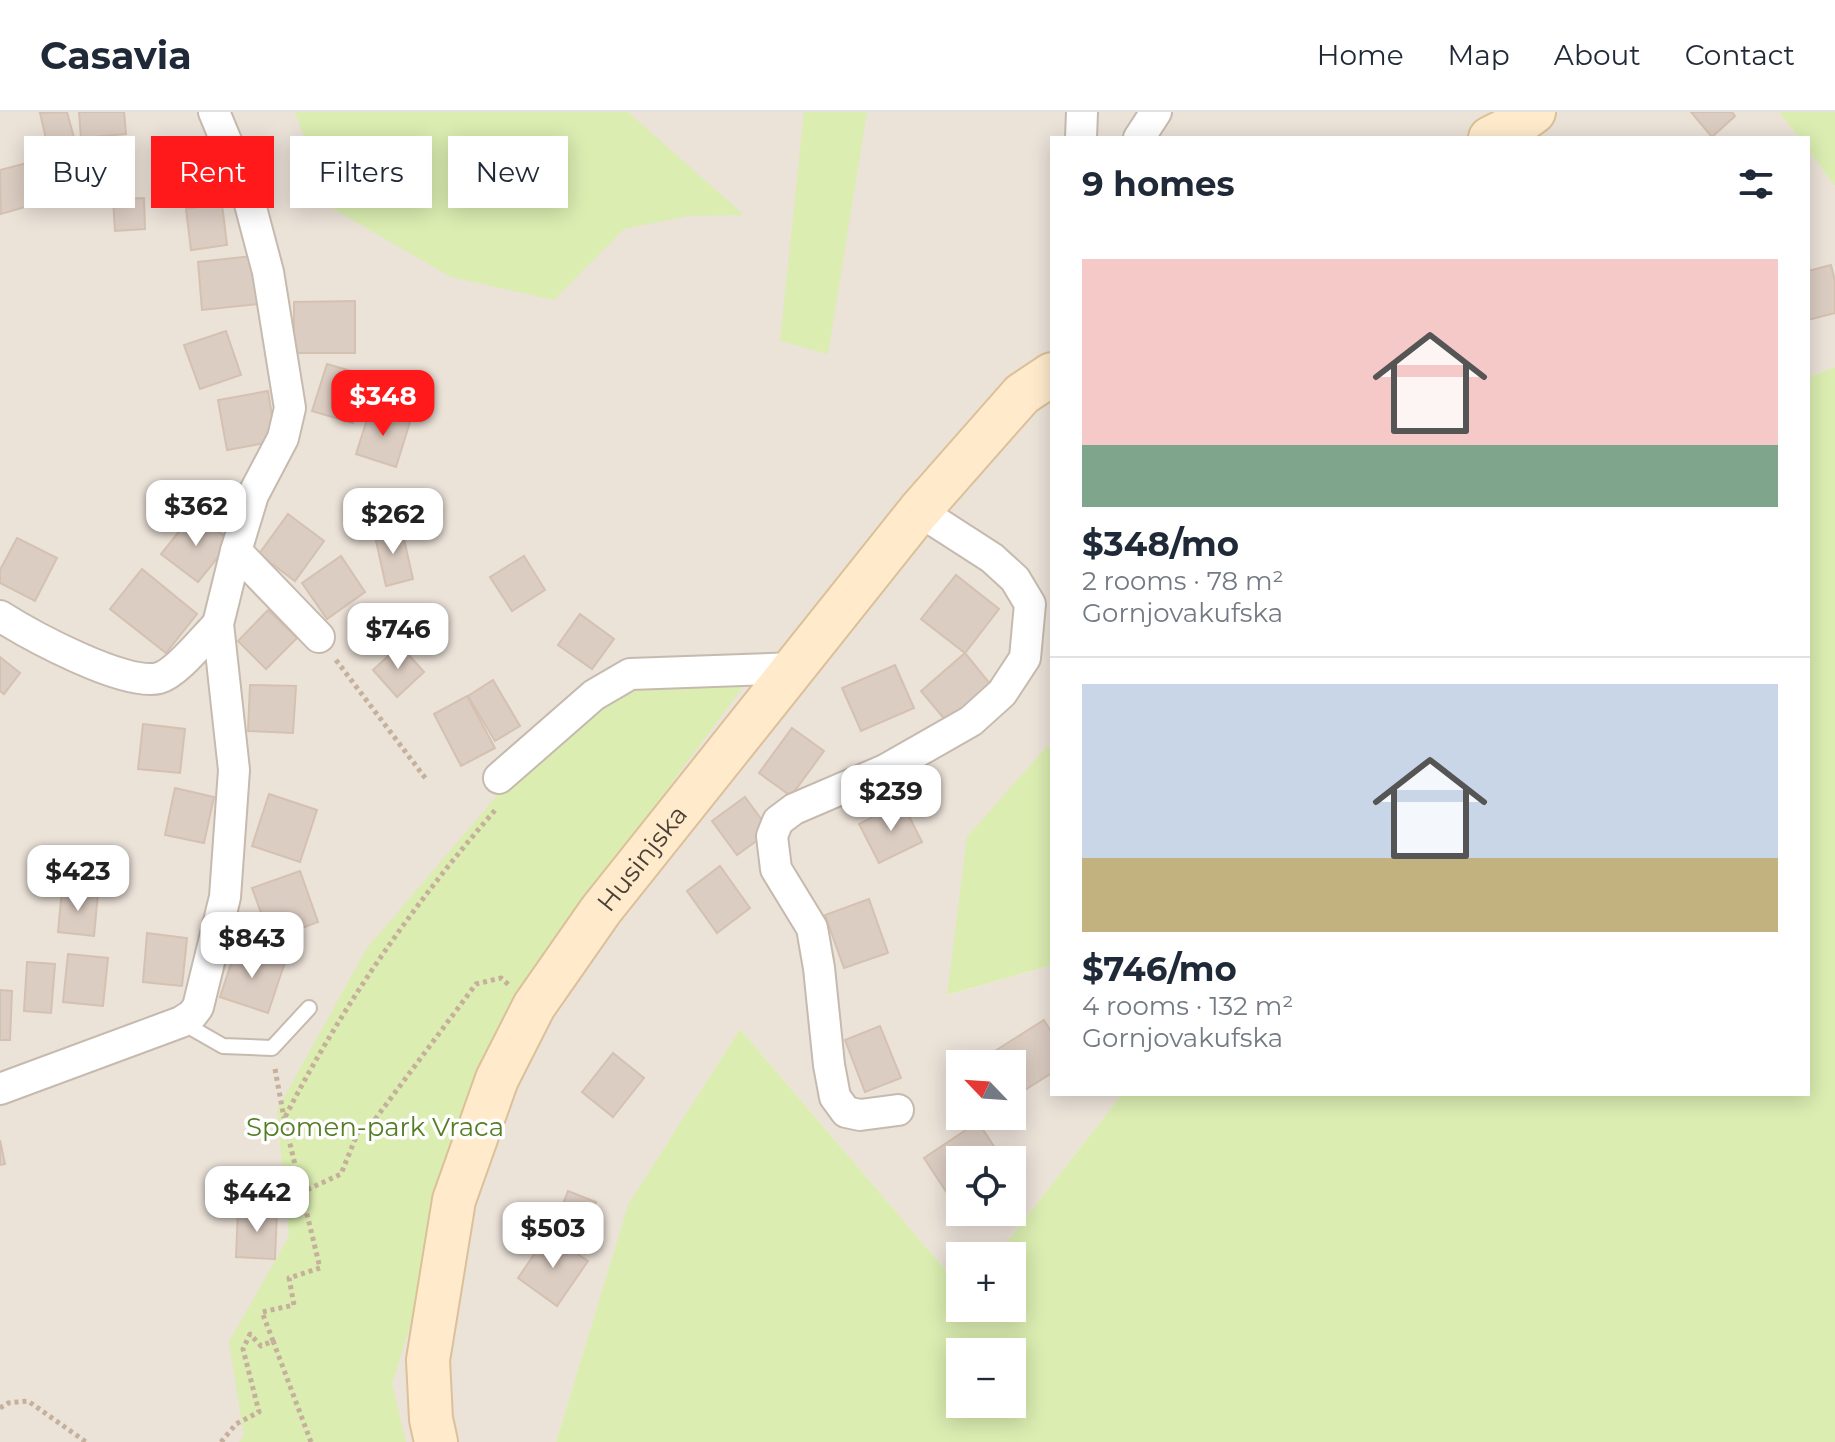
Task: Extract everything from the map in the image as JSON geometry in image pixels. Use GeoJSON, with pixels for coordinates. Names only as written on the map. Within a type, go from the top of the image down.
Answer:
{"type":"FeatureCollection","features":[{"type":"Feature","properties":{"kind":"main road","name":"Husinjska"},"geometry":{"type":"LineString","coordinates":[[436,1442],[431,1419],[428,1360],[454,1200],[497,1079],[534,1006],[601,910],[919,511],[1022,394],[1050,375]]}},
{"type":"Feature","properties":{"kind":"street"},"geometry":{"type":"LineString","coordinates":[[0,1089],[181,1022],[192,1015],[198,1007],[225,897],[234,770],[218,624],[253,495],[283,438],[290,408],[268,272],[246,189],[214,112]]}},
{"type":"Feature","properties":{"kind":"street"},"geometry":{"type":"LineString","coordinates":[[1081,136],[1082,112]]}},
{"type":"Feature","properties":{"kind":"street"},"geometry":{"type":"LineString","coordinates":[[1140,136],[1156,112]]}},
{"type":"Feature","properties":{"kind":"street"},"geometry":{"type":"LineString","coordinates":[[898,1110],[860,1115],[846,1112],[835,1097],[812,928],[776,869],[772,836],[778,821],[794,809],[885,770],[971,721],[1002,693],[1025,658],[1030,604],[1015,579],[992,558],[919,511]]}},
{"type":"Feature","properties":{"kind":"street"},"geometry":{"type":"LineString","coordinates":[[236,551],[319,637]]}},
{"type":"Feature","properties":{"kind":"street"},"geometry":{"type":"LineString","coordinates":[[0,616],[32,636],[78,658],[140,678],[160,678],[177,666],[218,624]]}},
{"type":"Feature","properties":{"kind":"street"},"geometry":{"type":"LineString","coordinates":[[499,778],[594,695],[630,674],[796,668]]}},
{"type":"Feature","properties":{"kind":"lane"},"geometry":{"type":"LineString","coordinates":[[181,1022],[223,1046],[272,1048],[309,1008]]}},
{"type":"Feature","properties":{"kind":"path"},"geometry":{"type":"LineString","coordinates":[[319,637],[426,779]]}},
{"type":"Feature","properties":{"kind":"path"},"geometry":{"type":"LineString","coordinates":[[284,1119],[308,1072],[377,960]]}},
{"type":"Feature","properties":{"kind":"path"},"geometry":{"type":"LineString","coordinates":[[300,1193],[341,1174],[358,1132],[373,1122],[476,984],[501,978],[534,1006]]}},
{"type":"Feature","properties":{"kind":"path"},"geometry":{"type":"LineString","coordinates":[[272,1048],[300,1193],[320,1268],[289,1278],[294,1305],[262,1312],[311,1442]]}},
{"type":"Feature","properties":{"kind":"path"},"geometry":{"type":"LineString","coordinates":[[221,1442],[236,1424],[259,1412],[243,1349],[250,1334],[261,1346],[273,1341]]}},
{"type":"Feature","properties":{"kind":"path"},"geometry":{"type":"LineString","coordinates":[[0,1408],[8,1403],[28,1401],[86,1442]]}},
{"type":"Feature","properties":{"kind":"shaded area"},"geometry":{"type":"Polygon","coordinates":[[[0,112],[1779,112],[1797,136],[1050,136],[1050,748],[1048,745],[948,995],[1050,966],[1050,1096],[1120,1096],[1026,1217],[1026,1146],[946,1146],[946,1226],[1019,1226],[1007,1242],[946,1242],[946,1271],[740,1029],[628,1206],[556,1442],[0,1442],[0,112]]]}},
{"type":"Feature","properties":{"kind":"shaded area"},"geometry":{"type":"Polygon","coordinates":[[[1810,153],[1835,186],[1835,367],[1810,376],[1810,153]]]}},
{"type":"Feature","properties":{"kind":"green space"},"geometry":{"type":"Polygon","coordinates":[[[295,112],[628,112],[744,215],[688,216],[624,229],[554,300],[451,277],[332,208],[432,208],[432,136],[304,136],[295,112]]]}},
{"type":"Feature","properties":{"kind":"green space"},"geometry":{"type":"Polygon","coordinates":[[[804,112],[867,112],[828,354],[780,341],[804,112]]]}},
{"type":"Feature","properties":{"kind":"green space"},"geometry":{"type":"Polygon","coordinates":[[[1779,112],[1835,112],[1835,186],[1810,153],[1810,136],[1797,136],[1779,112]]]}},
{"type":"Feature","properties":{"kind":"green space"},"geometry":{"type":"Polygon","coordinates":[[[1835,367],[1835,1442],[556,1442],[628,1205],[740,1029],[946,1271],[946,1322],[1026,1322],[1026,1242],[1007,1242],[1019,1226],[1026,1226],[1026,1217],[1120,1096],[1810,1096],[1810,376],[1835,367]]]}},
{"type":"Feature","properties":{"kind":"green space","name":"Spomen-park Vraca"},"geometry":{"type":"Polygon","coordinates":[[[749,679],[518,1001],[440,1229],[392,1384],[406,1442],[239,1442],[244,1436],[229,1342],[289,1236],[277,1110],[367,948],[513,777],[618,688],[749,679]]]}},
{"type":"Feature","properties":{"kind":"green space"},"geometry":{"type":"Polygon","coordinates":[[[1048,745],[1050,966],[947,995],[967,837],[1048,745]]]}},
{"type":"Feature","properties":{"kind":"building"},"geometry":{"type":"Polygon","coordinates":[[[67,112],[73,136],[45,136],[40,113],[67,112]]]}},
{"type":"Feature","properties":{"kind":"building"},"geometry":{"type":"Polygon","coordinates":[[[79,112],[124,112],[126,134],[81,136],[79,112]]]}},
{"type":"Feature","properties":{"kind":"building"},"geometry":{"type":"Polygon","coordinates":[[[1691,112],[1732,112],[1735,116],[1711,136],[1691,112]]]}},
{"type":"Feature","properties":{"kind":"building"},"geometry":{"type":"Polygon","coordinates":[[[24,164],[24,207],[1,214],[0,170],[24,164]]]}},
{"type":"Feature","properties":{"kind":"building"},"geometry":{"type":"Polygon","coordinates":[[[135,198],[144,198],[145,229],[115,231],[114,208],[135,208],[135,198]]]}},
{"type":"Feature","properties":{"kind":"building"},"geometry":{"type":"Polygon","coordinates":[[[222,208],[227,245],[191,250],[186,209],[222,208]]]}},
{"type":"Feature","properties":{"kind":"building"},"geometry":{"type":"Polygon","coordinates":[[[252,256],[258,304],[202,310],[198,262],[252,256]]]}},
{"type":"Feature","properties":{"kind":"building"},"geometry":{"type":"Polygon","coordinates":[[[1831,265],[1835,281],[1835,313],[1810,319],[1810,270],[1831,265]]]}},
{"type":"Feature","properties":{"kind":"building"},"geometry":{"type":"Polygon","coordinates":[[[355,301],[355,353],[294,353],[294,302],[355,301]]]}},
{"type":"Feature","properties":{"kind":"building"},"geometry":{"type":"Polygon","coordinates":[[[226,331],[241,375],[200,389],[184,345],[226,331]]]}},
{"type":"Feature","properties":{"kind":"building"},"geometry":{"type":"Polygon","coordinates":[[[327,364],[368,376],[353,423],[312,411],[327,364]]]}},
{"type":"Feature","properties":{"kind":"building"},"geometry":{"type":"Polygon","coordinates":[[[268,391],[276,441],[227,450],[218,400],[268,391]]]}},
{"type":"Feature","properties":{"kind":"building"},"geometry":{"type":"Polygon","coordinates":[[[370,410],[410,422],[396,467],[356,454],[370,410]]]}},
{"type":"Feature","properties":{"kind":"building"},"geometry":{"type":"Polygon","coordinates":[[[194,513],[231,541],[198,582],[161,554],[194,513]]]}},
{"type":"Feature","properties":{"kind":"building"},"geometry":{"type":"Polygon","coordinates":[[[288,514],[324,541],[295,581],[259,554],[288,514]]]}},
{"type":"Feature","properties":{"kind":"building"},"geometry":{"type":"Polygon","coordinates":[[[401,526],[413,579],[386,586],[374,532],[401,526]]]}},
{"type":"Feature","properties":{"kind":"building"},"geometry":{"type":"Polygon","coordinates":[[[17,538],[57,558],[35,601],[0,583],[0,570],[17,538]]]}},
{"type":"Feature","properties":{"kind":"building"},"geometry":{"type":"Polygon","coordinates":[[[341,556],[365,592],[327,619],[302,583],[341,556]]]}},
{"type":"Feature","properties":{"kind":"building"},"geometry":{"type":"Polygon","coordinates":[[[524,556],[545,590],[512,611],[490,577],[524,556]]]}},
{"type":"Feature","properties":{"kind":"building"},"geometry":{"type":"Polygon","coordinates":[[[142,569],[197,614],[166,653],[110,609],[142,569]]]}},
{"type":"Feature","properties":{"kind":"building"},"geometry":{"type":"Polygon","coordinates":[[[956,575],[999,609],[965,653],[921,619],[956,575]]]}},
{"type":"Feature","properties":{"kind":"building"},"geometry":{"type":"Polygon","coordinates":[[[268,610],[297,638],[266,669],[238,641],[268,610]]]}},
{"type":"Feature","properties":{"kind":"building"},"geometry":{"type":"Polygon","coordinates":[[[580,614],[614,639],[592,669],[558,645],[580,614]]]}},
{"type":"Feature","properties":{"kind":"building"},"geometry":{"type":"Polygon","coordinates":[[[400,645],[424,672],[397,697],[373,670],[400,645]]]}},
{"type":"Feature","properties":{"kind":"building"},"geometry":{"type":"Polygon","coordinates":[[[965,653],[991,685],[947,722],[921,691],[965,653]]]}},
{"type":"Feature","properties":{"kind":"building"},"geometry":{"type":"Polygon","coordinates":[[[0,657],[20,673],[4,694],[0,691],[0,657]]]}},
{"type":"Feature","properties":{"kind":"building"},"geometry":{"type":"Polygon","coordinates":[[[895,665],[914,708],[861,731],[842,688],[895,665]]]}},
{"type":"Feature","properties":{"kind":"building"},"geometry":{"type":"Polygon","coordinates":[[[493,680],[520,726],[495,741],[468,696],[493,680]]]}},
{"type":"Feature","properties":{"kind":"building"},"geometry":{"type":"Polygon","coordinates":[[[250,685],[296,686],[293,733],[248,731],[250,685]]]}},
{"type":"Feature","properties":{"kind":"building"},"geometry":{"type":"Polygon","coordinates":[[[467,696],[495,748],[461,766],[434,714],[467,696]]]}},
{"type":"Feature","properties":{"kind":"building"},"geometry":{"type":"Polygon","coordinates":[[[143,724],[185,729],[180,773],[138,769],[143,724]]]}},
{"type":"Feature","properties":{"kind":"building"},"geometry":{"type":"Polygon","coordinates":[[[792,728],[824,751],[791,796],[759,773],[792,728]]]}},
{"type":"Feature","properties":{"kind":"building"},"geometry":{"type":"Polygon","coordinates":[[[175,788],[214,797],[204,843],[165,835],[175,788]]]}},
{"type":"Feature","properties":{"kind":"building"},"geometry":{"type":"Polygon","coordinates":[[[269,794],[317,810],[300,862],[252,846],[269,794]]]}},
{"type":"Feature","properties":{"kind":"building"},"geometry":{"type":"Polygon","coordinates":[[[745,797],[770,831],[737,855],[712,821],[745,797]]]}},
{"type":"Feature","properties":{"kind":"building"},"geometry":{"type":"Polygon","coordinates":[[[902,802],[922,842],[879,863],[859,824],[902,802]]]}},
{"type":"Feature","properties":{"kind":"building"},"geometry":{"type":"Polygon","coordinates":[[[720,866],[750,908],[717,933],[687,891],[720,866]]]}},
{"type":"Feature","properties":{"kind":"building"},"geometry":{"type":"Polygon","coordinates":[[[300,871],[318,922],[271,940],[252,888],[300,871]]]}},
{"type":"Feature","properties":{"kind":"building"},"geometry":{"type":"Polygon","coordinates":[[[62,890],[98,893],[94,936],[58,932],[62,890]]]}},
{"type":"Feature","properties":{"kind":"building"},"geometry":{"type":"Polygon","coordinates":[[[869,899],[888,953],[844,968],[825,915],[869,899]]]}},
{"type":"Feature","properties":{"kind":"building"},"geometry":{"type":"Polygon","coordinates":[[[147,933],[187,938],[182,986],[143,982],[147,933]]]}},
{"type":"Feature","properties":{"kind":"building"},"geometry":{"type":"Polygon","coordinates":[[[237,946],[285,962],[268,1013],[220,997],[237,946]]]}},
{"type":"Feature","properties":{"kind":"building"},"geometry":{"type":"Polygon","coordinates":[[[68,954],[108,958],[103,1006],[63,1002],[68,954]]]}},
{"type":"Feature","properties":{"kind":"building"},"geometry":{"type":"Polygon","coordinates":[[[27,962],[55,964],[51,1013],[24,1011],[27,962]]]}},
{"type":"Feature","properties":{"kind":"building"},"geometry":{"type":"Polygon","coordinates":[[[0,990],[12,991],[10,1040],[0,1040],[0,990]]]}},
{"type":"Feature","properties":{"kind":"building"},"geometry":{"type":"Polygon","coordinates":[[[1044,1020],[1050,1030],[1050,1074],[1026,1089],[1026,1050],[997,1050],[1044,1020]]]}},
{"type":"Feature","properties":{"kind":"building"},"geometry":{"type":"Polygon","coordinates":[[[880,1026],[901,1078],[865,1092],[845,1040],[880,1026]]]}},
{"type":"Feature","properties":{"kind":"building"},"geometry":{"type":"Polygon","coordinates":[[[613,1053],[644,1078],[613,1117],[582,1092],[613,1053]]]}},
{"type":"Feature","properties":{"kind":"building"},"geometry":{"type":"Polygon","coordinates":[[[966,1130],[983,1130],[994,1146],[946,1146],[946,1191],[924,1158],[966,1130]]]}},
{"type":"Feature","properties":{"kind":"building"},"geometry":{"type":"Polygon","coordinates":[[[0,1140],[5,1164],[0,1165],[0,1140]]]}},
{"type":"Feature","properties":{"kind":"building"},"geometry":{"type":"Polygon","coordinates":[[[568,1191],[596,1202],[581,1238],[554,1228],[568,1191]]]}},
{"type":"Feature","properties":{"kind":"building"},"geometry":{"type":"Polygon","coordinates":[[[238,1209],[277,1210],[275,1259],[236,1257],[238,1209]]]}},
{"type":"Feature","properties":{"kind":"building"},"geometry":{"type":"Polygon","coordinates":[[[548,1234],[588,1261],[557,1306],[518,1278],[548,1234]]]}}]}
